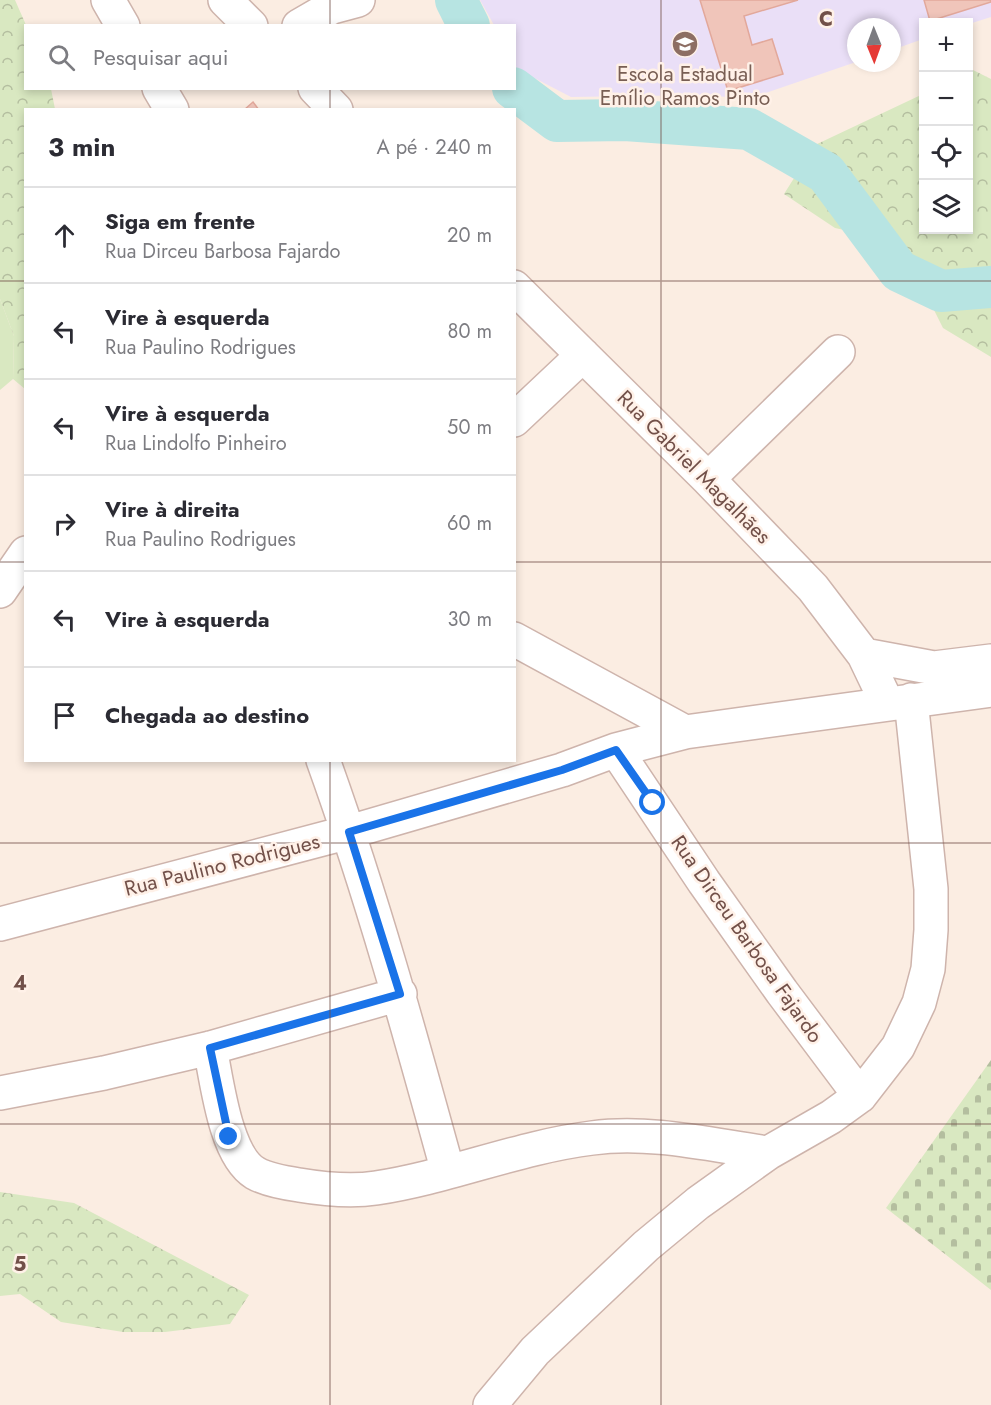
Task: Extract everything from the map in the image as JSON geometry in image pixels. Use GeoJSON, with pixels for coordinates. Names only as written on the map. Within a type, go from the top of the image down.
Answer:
{"type":"FeatureCollection","features":[{"type":"Feature","properties":{"kind":"street"},"geometry":{"type":"LineString","coordinates":[[225,0],[249,24]]}},
{"type":"Feature","properties":{"kind":"street"},"geometry":{"type":"LineString","coordinates":[[302,24],[332,7],[358,0]]}},
{"type":"Feature","properties":{"kind":"street"},"geometry":{"type":"LineString","coordinates":[[160,90],[171,108]]}},
{"type":"Feature","properties":{"kind":"street"},"geometry":{"type":"LineString","coordinates":[[317,90],[334,108]]}},
{"type":"Feature","properties":{"kind":"street","name":"Rua Gabriel Magalhães"},"geometry":{"type":"LineString","coordinates":[[490,1405],[535,1352],[646,1246],[699,1203],[768,1153],[831,1117],[860,1096],[898,1047],[919,1003],[928,969],[931,930],[931,889],[899,702],[813,588],[708,478],[516,289]]}},
{"type":"Feature","properties":{"kind":"street"},"geometry":{"type":"LineString","coordinates":[[708,478],[838,352]]}},
{"type":"Feature","properties":{"kind":"street"},"geometry":{"type":"LineString","coordinates":[[516,418],[583,355]]}},
{"type":"Feature","properties":{"kind":"street"},"geometry":{"type":"LineString","coordinates":[[0,591],[24,556]]}},
{"type":"Feature","properties":{"kind":"street"},"geometry":{"type":"LineString","coordinates":[[516,640],[685,732]]}},
{"type":"Feature","properties":{"kind":"street"},"geometry":{"type":"LineString","coordinates":[[864,655],[934,668],[991,661]]}},
{"type":"Feature","properties":{"kind":"street","name":"Rua Paulino Rodrigues"},"geometry":{"type":"LineString","coordinates":[[0,924],[349,832],[562,770],[616,750],[685,732],[991,690]]}},
{"type":"Feature","properties":{"kind":"street","name":"Rua Dirceu Barbosa Fajardo"},"geometry":{"type":"LineString","coordinates":[[616,750],[704,882],[860,1096]]}},
{"type":"Feature","properties":{"kind":"street"},"geometry":{"type":"LineString","coordinates":[[324,762],[349,832],[400,994],[448,1172]]}},
{"type":"Feature","properties":{"kind":"street"},"geometry":{"type":"LineString","coordinates":[[0,1094],[210,1048],[400,994]]}},
{"type":"Feature","properties":{"kind":"street"},"geometry":{"type":"LineString","coordinates":[[210,1048],[229,1137],[239,1157],[255,1173],[284,1183],[324,1189],[374,1189],[448,1172],[541,1146],[635,1135],[768,1153]]}},
{"type":"Feature","properties":{"kind":"shaded area","name":"Escola Estadual Emílio Ramos Pinto"},"geometry":{"type":"Polygon","coordinates":[[[480,0],[991,0],[991,17],[973,23],[973,18],[919,18],[919,40],[901,47],[901,18],[847,18],[847,65],[748,99],[705,95],[571,97],[517,69],[516,24],[493,24],[480,0]]]}},
{"type":"Feature","properties":{"kind":"green space"},"geometry":{"type":"Polygon","coordinates":[[[0,0],[15,0],[26,24],[24,90],[51,90],[55,108],[24,108],[24,388],[13,379],[14,336],[0,299],[0,0]]]}},
{"type":"Feature","properties":{"kind":"green space"},"geometry":{"type":"Polygon","coordinates":[[[973,70],[991,79],[991,357],[943,328],[900,242],[835,228],[784,194],[815,145],[919,96],[919,234],[973,234],[973,70]]]}},
{"type":"Feature","properties":{"kind":"green space"},"geometry":{"type":"Polygon","coordinates":[[[0,299],[14,336],[13,379],[0,390],[0,299]]]}},
{"type":"Feature","properties":{"kind":"green space"},"geometry":{"type":"Polygon","coordinates":[[[991,1060],[991,1290],[886,1208],[991,1060]]]}},
{"type":"Feature","properties":{"kind":"green space"},"geometry":{"type":"Polygon","coordinates":[[[0,1192],[74,1203],[249,1295],[230,1324],[165,1332],[123,1332],[61,1322],[20,1294],[0,1296],[0,1192]]]}},
{"type":"Feature","properties":{"kind":"building"},"geometry":{"type":"Polygon","coordinates":[[[700,0],[798,0],[744,16],[752,45],[772,39],[783,74],[728,91],[700,0]]]}},
{"type":"Feature","properties":{"kind":"building"},"geometry":{"type":"Polygon","coordinates":[[[924,0],[991,0],[991,2],[940,18],[929,18],[924,0]]]}},
{"type":"Feature","properties":{"kind":"building"},"geometry":{"type":"Polygon","coordinates":[[[253,102],[258,108],[246,108],[253,102]]]}},
{"type":"Feature","properties":{"kind":"waterway"},"geometry":{"type":"LineString","coordinates":[[456,0],[468,24]]}},
{"type":"Feature","properties":{"kind":"waterway"},"geometry":{"type":"LineString","coordinates":[[516,90],[557,121],[625,120],[749,129],[826,173],[899,271],[941,291],[991,287]]}},
{"type":"Feature","properties":{"kind":"place","name":"Escola Estadual Emílio Ramos Pinto"},"geometry":{"type":"Point","coordinates":[685,44]}},
{"type":"Feature","properties":{"kind":"route"},"geometry":{"type":"LineString","coordinates":[[229,1137],[210,1048],[400,994],[349,832],[562,770],[616,750],[653,803]]}}]}
